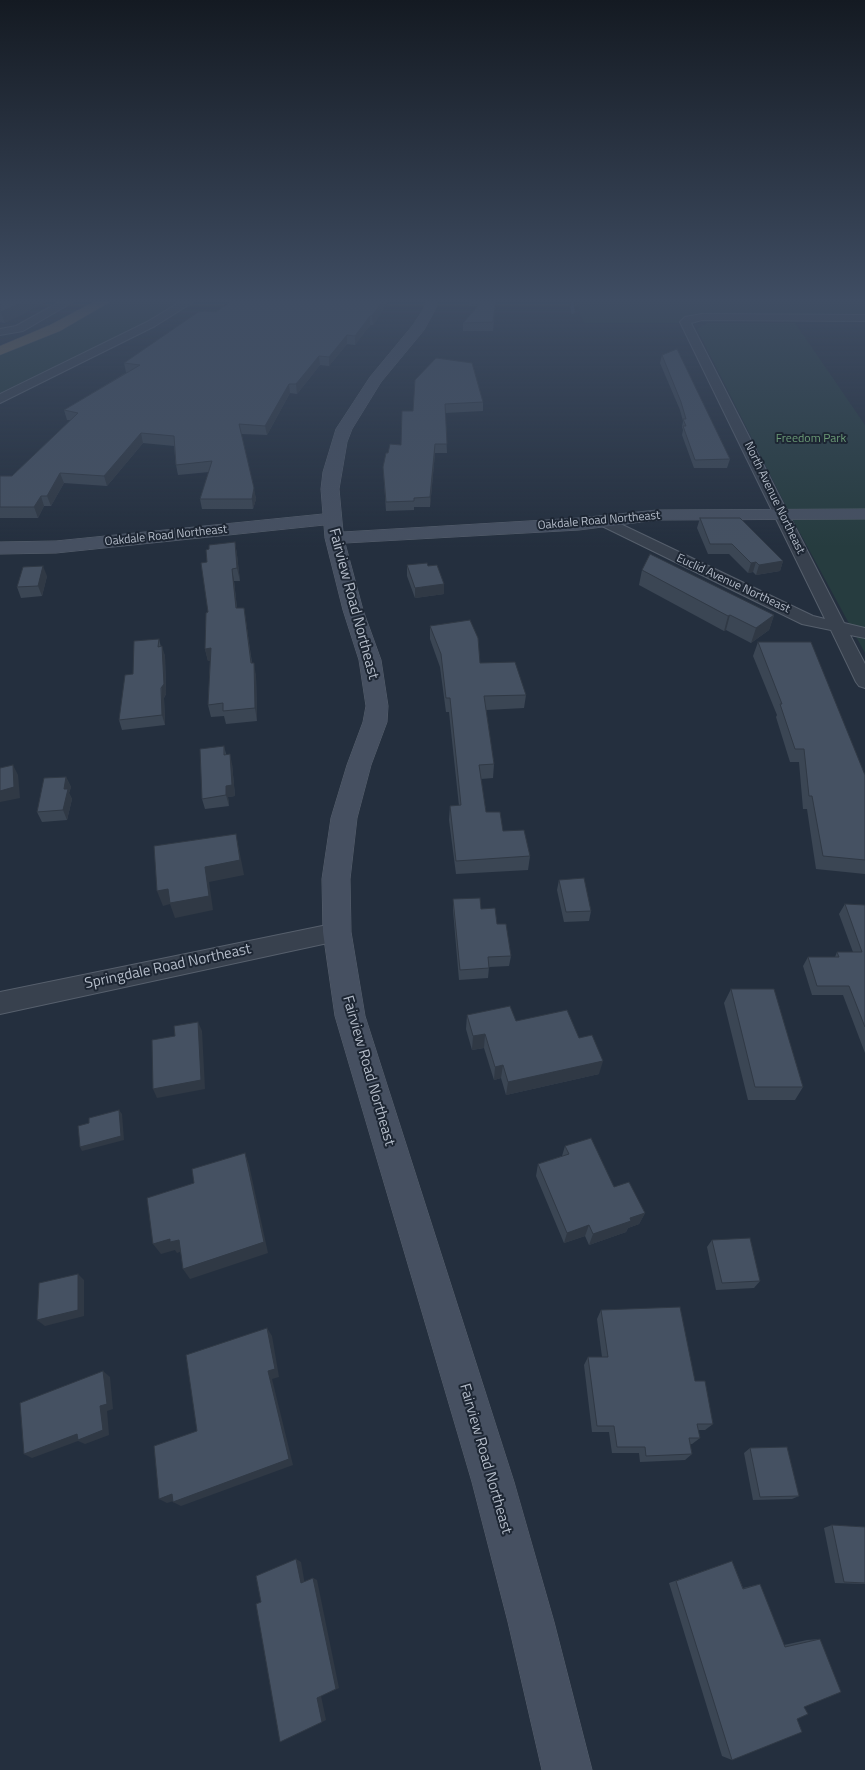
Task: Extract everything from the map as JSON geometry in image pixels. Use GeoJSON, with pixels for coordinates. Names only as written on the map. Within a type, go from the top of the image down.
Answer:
{"type":"FeatureCollection","features":[{"type":"Feature","properties":{"kind":"street"},"geometry":{"type":"LineString","coordinates":[[0,399],[35,382]]}},
{"type":"Feature","properties":{"kind":"street","name":"Fairview Road Northeast"},"geometry":{"type":"LineString","coordinates":[[374,382],[344,429],[339,442],[330,488],[333,529],[353,610],[370,660],[377,706],[375,722],[359,765],[344,818],[336,879],[337,932],[350,1016],[360,1053],[493,1482],[531,1622],[567,1770]]}},
{"type":"Feature","properties":{"kind":"street","name":"North Avenue Northeast"},"geometry":{"type":"LineString","coordinates":[[716,382],[865,682]]}},
{"type":"Feature","properties":{"kind":"street","name":"Oakdale Road Northeast"},"geometry":{"type":"LineString","coordinates":[[0,548],[56,547],[333,529],[606,522],[657,515],[865,514]]}},
{"type":"Feature","properties":{"kind":"street","name":"Euclid Avenue Northeast"},"geometry":{"type":"LineString","coordinates":[[606,522],[808,620],[865,633]]}},
{"type":"Feature","properties":{"kind":"street","name":"Springdale Road Northeast"},"geometry":{"type":"LineString","coordinates":[[0,1003],[337,932]]}},
{"type":"Feature","properties":{"kind":"green space"},"geometry":{"type":"Polygon","coordinates":[[[0,382],[32,382],[0,398],[0,382]]]}},
{"type":"Feature","properties":{"kind":"green space","name":"Freedom Park"},"geometry":{"type":"Polygon","coordinates":[[[723,382],[835,382],[865,425],[865,653],[793,520],[723,382]]]}},
{"type":"Feature","properties":{"kind":"building"},"geometry":{"type":"Polygon","coordinates":[[[112,382],[298,382],[296,384],[289,384],[265,426],[239,424],[254,488],[252,499],[200,499],[212,461],[176,465],[174,436],[141,433],[104,476],[60,473],[47,496],[41,496],[34,507],[0,507],[0,476],[12,476],[78,413],[64,410],[112,382]]]}},
{"type":"Feature","properties":{"kind":"building"},"geometry":{"type":"Polygon","coordinates":[[[415,382],[477,382],[483,402],[445,404],[447,444],[435,444],[430,497],[414,498],[414,501],[386,502],[383,467],[386,453],[388,453],[390,444],[401,445],[402,411],[413,411],[415,382]]]}},
{"type":"Feature","properties":{"kind":"building"},"geometry":{"type":"Polygon","coordinates":[[[673,382],[693,382],[730,459],[695,460],[683,426],[686,426],[683,419],[686,419],[673,382]]]}},
{"type":"Feature","properties":{"kind":"building"},"geometry":{"type":"Polygon","coordinates":[[[700,518],[740,518],[783,561],[759,565],[756,562],[751,563],[732,544],[710,544],[700,518]]]}},
{"type":"Feature","properties":{"kind":"building"},"geometry":{"type":"Polygon","coordinates":[[[235,542],[237,568],[232,569],[236,608],[244,608],[251,663],[254,663],[255,708],[223,711],[223,703],[208,705],[211,648],[205,649],[206,613],[208,612],[201,563],[207,562],[206,550],[209,549],[209,545],[235,542]]]}},
{"type":"Feature","properties":{"kind":"building"},"geometry":{"type":"Polygon","coordinates":[[[650,554],[774,615],[756,628],[730,615],[728,616],[642,570],[650,554]]]}},
{"type":"Feature","properties":{"kind":"building"},"geometry":{"type":"Polygon","coordinates":[[[427,563],[428,566],[437,565],[444,584],[415,588],[407,565],[427,563]]]}},
{"type":"Feature","properties":{"kind":"building"},"geometry":{"type":"Polygon","coordinates":[[[43,566],[38,586],[17,587],[23,567],[43,566]]]}},
{"type":"Feature","properties":{"kind":"building"},"geometry":{"type":"Polygon","coordinates":[[[470,620],[478,638],[480,663],[515,662],[526,695],[484,696],[494,764],[479,765],[486,812],[500,812],[503,831],[524,830],[530,856],[456,861],[450,806],[461,805],[450,698],[446,698],[441,654],[430,626],[470,620]]]}},
{"type":"Feature","properties":{"kind":"building"},"geometry":{"type":"Polygon","coordinates":[[[159,639],[158,647],[162,646],[164,684],[161,688],[162,715],[119,720],[125,675],[133,674],[134,641],[159,639]]]}},
{"type":"Feature","properties":{"kind":"building"},"geometry":{"type":"Polygon","coordinates":[[[758,642],[811,642],[865,775],[865,860],[823,856],[812,796],[809,796],[804,749],[795,749],[780,704],[782,704],[758,642]]]}},
{"type":"Feature","properties":{"kind":"building"},"geometry":{"type":"Polygon","coordinates":[[[224,746],[224,755],[230,754],[232,785],[226,786],[226,795],[202,799],[200,749],[224,746]]]}},
{"type":"Feature","properties":{"kind":"building"},"geometry":{"type":"Polygon","coordinates":[[[13,765],[14,787],[0,791],[0,768],[13,765]]]}},
{"type":"Feature","properties":{"kind":"building"},"geometry":{"type":"Polygon","coordinates":[[[66,777],[64,789],[68,789],[63,810],[37,812],[44,778],[66,777]]]}},
{"type":"Feature","properties":{"kind":"building"},"geometry":{"type":"Polygon","coordinates":[[[236,834],[240,860],[205,867],[209,896],[170,903],[168,889],[157,891],[154,846],[236,834]]]}},
{"type":"Feature","properties":{"kind":"building"},"geometry":{"type":"Polygon","coordinates":[[[584,878],[591,911],[566,912],[559,880],[584,878]]]}},
{"type":"Feature","properties":{"kind":"building"},"geometry":{"type":"Polygon","coordinates":[[[480,898],[481,909],[495,908],[497,924],[506,924],[511,956],[488,957],[489,968],[460,970],[453,899],[480,898]]]}},
{"type":"Feature","properties":{"kind":"building"},"geometry":{"type":"Polygon","coordinates":[[[845,904],[865,905],[865,1027],[849,986],[817,986],[808,957],[839,957],[837,952],[862,952],[845,904]]]}},
{"type":"Feature","properties":{"kind":"building"},"geometry":{"type":"Polygon","coordinates":[[[731,989],[774,989],[803,1087],[755,1087],[731,989]]]}},
{"type":"Feature","properties":{"kind":"building"},"geometry":{"type":"Polygon","coordinates":[[[510,1006],[516,1021],[567,1010],[579,1038],[592,1035],[603,1061],[508,1082],[503,1065],[495,1067],[485,1034],[473,1036],[467,1015],[510,1006]]]}},
{"type":"Feature","properties":{"kind":"building"},"geometry":{"type":"Polygon","coordinates":[[[198,1022],[201,1080],[153,1089],[152,1040],[175,1036],[174,1026],[198,1022]]]}},
{"type":"Feature","properties":{"kind":"building"},"geometry":{"type":"Polygon","coordinates":[[[119,1110],[121,1136],[80,1147],[78,1126],[89,1123],[89,1118],[119,1110]]]}},
{"type":"Feature","properties":{"kind":"building"},"geometry":{"type":"Polygon","coordinates":[[[591,1138],[614,1187],[629,1182],[645,1213],[630,1218],[631,1221],[593,1234],[589,1225],[567,1233],[538,1164],[569,1154],[565,1146],[591,1138]]]}},
{"type":"Feature","properties":{"kind":"building"},"geometry":{"type":"Polygon","coordinates":[[[245,1153],[264,1242],[183,1269],[179,1240],[170,1242],[170,1239],[153,1244],[147,1198],[194,1183],[192,1169],[245,1153]]]}},
{"type":"Feature","properties":{"kind":"building"},"geometry":{"type":"Polygon","coordinates":[[[750,1238],[760,1281],[722,1283],[712,1240],[750,1238]]]}},
{"type":"Feature","properties":{"kind":"building"},"geometry":{"type":"Polygon","coordinates":[[[78,1274],[78,1310],[37,1320],[39,1283],[78,1274]]]}},
{"type":"Feature","properties":{"kind":"building"},"geometry":{"type":"Polygon","coordinates":[[[680,1307],[695,1381],[705,1381],[713,1424],[697,1424],[700,1438],[689,1438],[692,1454],[646,1456],[645,1447],[617,1447],[614,1426],[597,1426],[588,1357],[608,1357],[601,1310],[680,1307]]]}},
{"type":"Feature","properties":{"kind":"building"},"geometry":{"type":"Polygon","coordinates":[[[267,1328],[275,1369],[268,1371],[289,1459],[173,1502],[172,1494],[159,1499],[154,1446],[197,1431],[186,1355],[267,1328]]]}},
{"type":"Feature","properties":{"kind":"building"},"geometry":{"type":"Polygon","coordinates":[[[103,1371],[107,1404],[100,1406],[103,1430],[78,1440],[77,1434],[24,1454],[20,1403],[103,1371]]]}},
{"type":"Feature","properties":{"kind":"building"},"geometry":{"type":"Polygon","coordinates":[[[787,1447],[799,1496],[760,1497],[750,1448],[787,1447]]]}},
{"type":"Feature","properties":{"kind":"building"},"geometry":{"type":"Polygon","coordinates":[[[832,1525],[865,1527],[865,1583],[844,1582],[832,1525]]]}},
{"type":"Feature","properties":{"kind":"building"},"geometry":{"type":"Polygon","coordinates":[[[296,1559],[301,1583],[313,1578],[336,1689],[317,1698],[322,1722],[280,1742],[256,1604],[261,1602],[256,1576],[296,1559]]]}},
{"type":"Feature","properties":{"kind":"building"},"geometry":{"type":"Polygon","coordinates":[[[732,1561],[743,1589],[760,1584],[785,1647],[820,1639],[841,1692],[804,1707],[808,1714],[797,1719],[802,1732],[732,1760],[676,1581],[732,1561]]]}}]}
